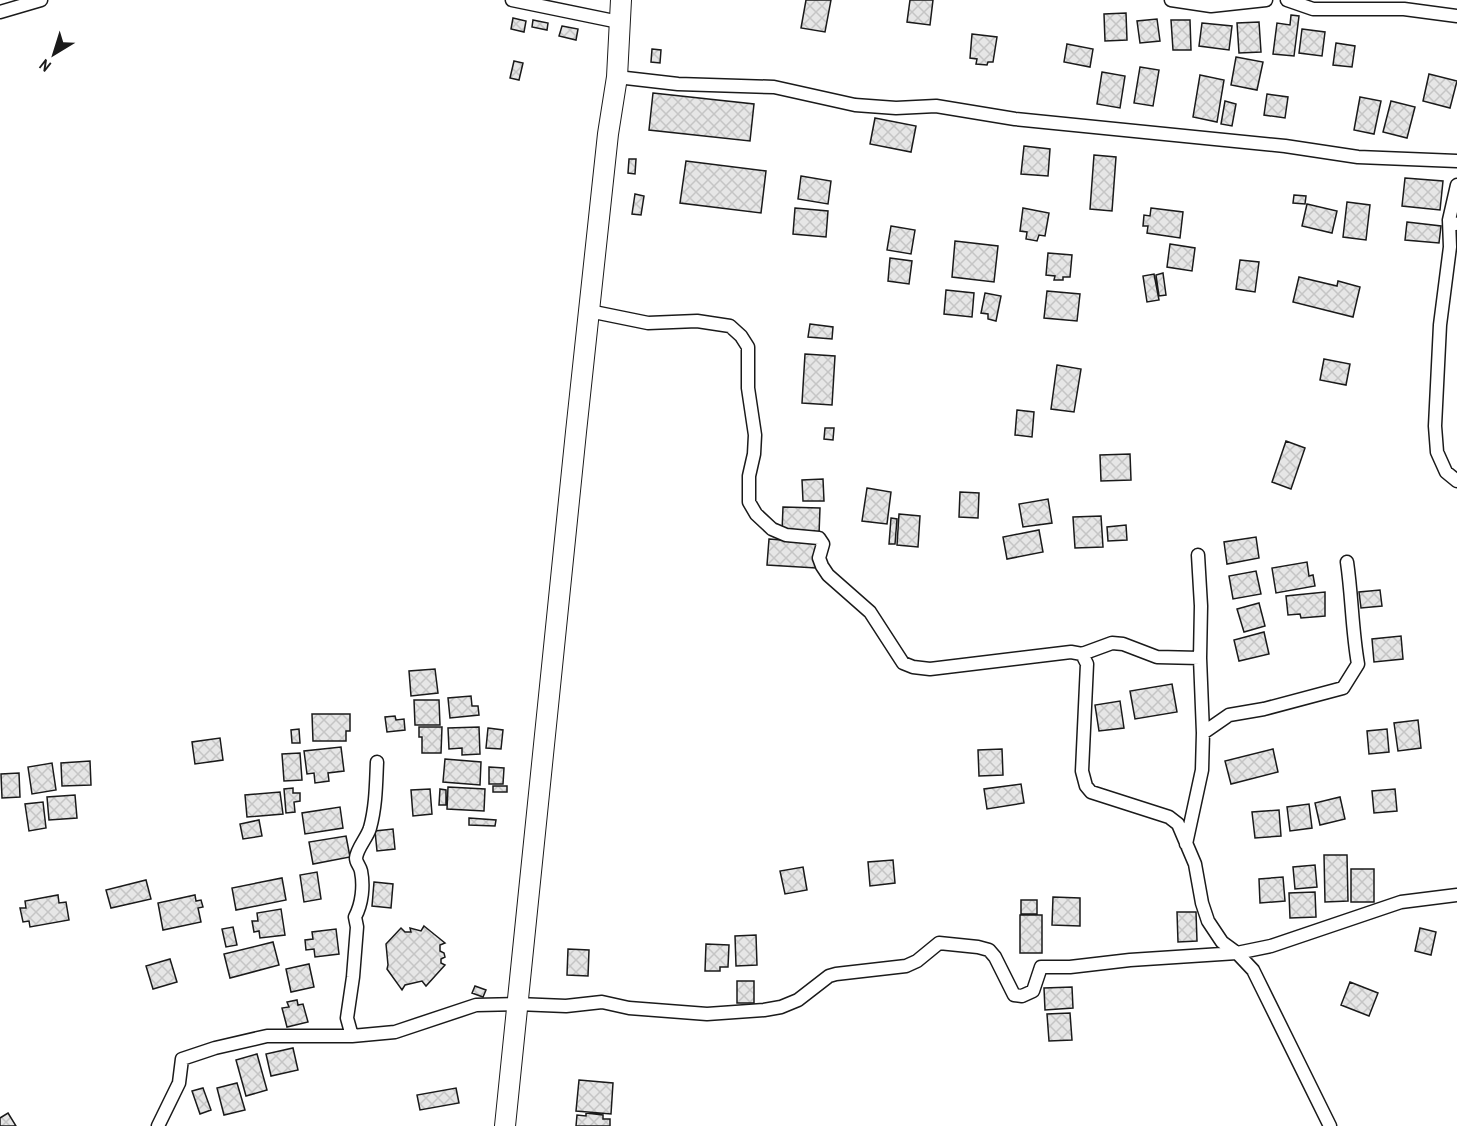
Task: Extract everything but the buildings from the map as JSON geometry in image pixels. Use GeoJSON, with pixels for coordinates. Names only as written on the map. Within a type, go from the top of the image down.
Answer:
{"type":"FeatureCollection","features":[{"type":"Feature","properties":{"kind":"main road"},"geometry":{"type":"LineString","coordinates":[[505,1126],[589,311],[608,134],[617,77],[621,0]]}},
{"type":"Feature","properties":{"kind":"street"},"geometry":{"type":"LineString","coordinates":[[0,12],[41,0]]}},
{"type":"Feature","properties":{"kind":"street"},"geometry":{"type":"LineString","coordinates":[[512,0],[619,22]]}},
{"type":"Feature","properties":{"kind":"street"},"geometry":{"type":"LineString","coordinates":[[1171,0],[1211,6],[1266,0]]}},
{"type":"Feature","properties":{"kind":"street"},"geometry":{"type":"LineString","coordinates":[[1287,0],[1313,9],[1404,9],[1457,15]]}},
{"type":"Feature","properties":{"kind":"street"},"geometry":{"type":"LineString","coordinates":[[617,77],[678,84],[774,87],[855,105],[896,108],[936,106],[1015,119],[1285,146],[1358,157],[1457,161]]}},
{"type":"Feature","properties":{"kind":"street"},"geometry":{"type":"LineString","coordinates":[[1457,185],[1440,325],[1435,426],[1437,452],[1446,472],[1457,481]]}},
{"type":"Feature","properties":{"kind":"street"},"geometry":{"type":"LineString","coordinates":[[589,311],[648,323],[697,321],[730,326],[741,336],[748,347],[748,388],[754,435],[754,454],[749,476],[749,502],[756,514],[771,529],[786,535],[819,538],[823,544],[819,558],[828,575],[870,612],[903,663],[930,669],[1071,652],[1082,654],[1112,643],[1122,644],[1157,657],[1200,658]]}},
{"type":"Feature","properties":{"kind":"street"},"geometry":{"type":"LineString","coordinates":[[1186,844],[1202,770],[1201,606],[1198,555]]}},
{"type":"Feature","properties":{"kind":"street"},"geometry":{"type":"LineString","coordinates":[[1203,733],[1229,715],[1343,688],[1358,664],[1352,630],[1351,588],[1347,562]]}},
{"type":"Feature","properties":{"kind":"street"},"geometry":{"type":"LineString","coordinates":[[1082,654],[1087,664],[1082,771],[1086,786],[1091,792],[1169,817],[1178,824],[1196,864],[1202,903],[1208,921],[1222,942],[1237,953],[1253,970],[1330,1126]]}},
{"type":"Feature","properties":{"kind":"street"},"geometry":{"type":"LineString","coordinates":[[352,1036],[347,1018],[353,978],[357,927],[355,917],[362,894],[361,870],[356,861],[357,854],[366,838],[374,808],[377,762]]}},
{"type":"Feature","properties":{"kind":"street"},"geometry":{"type":"LineString","coordinates":[[158,1126],[179,1083],[182,1059],[215,1048],[267,1036],[352,1036],[395,1032],[476,1005],[566,1006],[602,1002],[629,1008],[707,1014],[764,1010],[781,1007],[798,999],[829,976],[906,966],[917,962],[939,943],[989,950],[995,957],[1014,995],[1022,996],[1033,991],[1041,967],[1070,967],[1131,960],[1237,953],[1271,946],[1401,902],[1457,895]]}}]}
